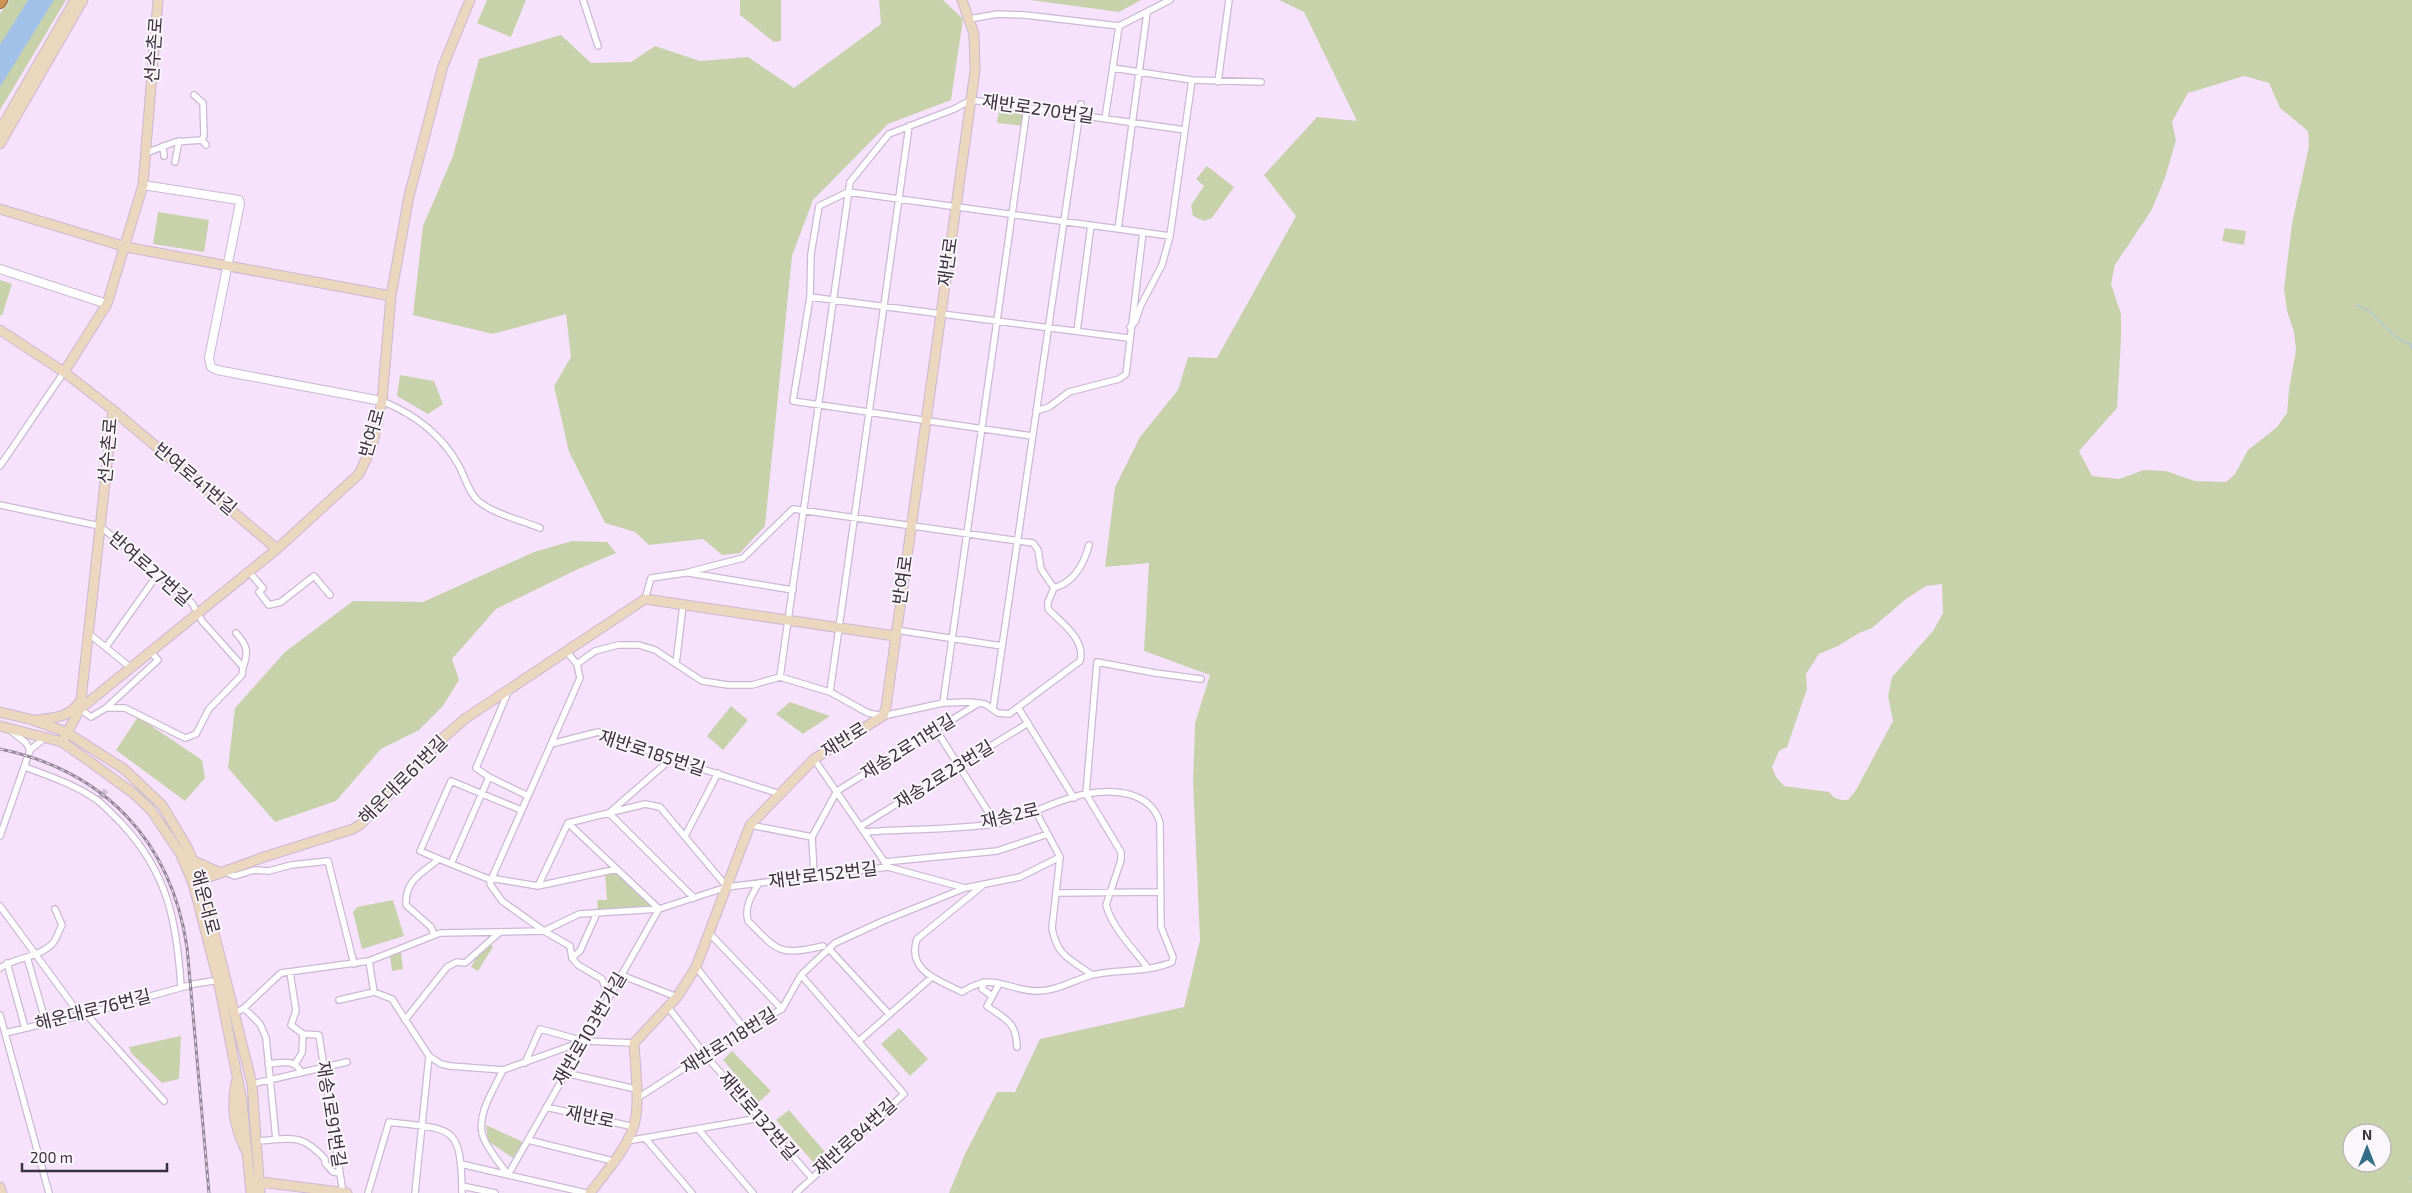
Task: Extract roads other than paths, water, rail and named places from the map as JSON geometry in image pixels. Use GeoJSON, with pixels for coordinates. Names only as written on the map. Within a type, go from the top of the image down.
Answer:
{"type":"FeatureCollection","features":[{"type":"Feature","properties":{"kind":"main road"},"geometry":{"type":"LineString","coordinates":[[0,130],[75,0]]}},
{"type":"Feature","properties":{"kind":"main road"},"geometry":{"type":"LineString","coordinates":[[0,144],[83,0]]}},
{"type":"Feature","properties":{"kind":"main road","name":"선수촌로"},"geometry":{"type":"LineString","coordinates":[[80,705],[113,410],[64,372],[107,304],[126,247],[143,185],[158,0]]}},
{"type":"Feature","properties":{"kind":"main road","name":"반여로"},"geometry":{"type":"LineString","coordinates":[[62,742],[80,705],[131,668],[277,549],[359,474],[372,448],[382,401],[391,296],[409,196],[440,75],[470,0]]}},
{"type":"Feature","properties":{"kind":"main road","name":"재반로"},"geometry":{"type":"LineString","coordinates":[[910,525],[975,71],[974,43],[969,18],[962,0]]}},
{"type":"Feature","properties":{"kind":"main road"},"geometry":{"type":"LineString","coordinates":[[0,209],[126,247],[391,296]]}},
{"type":"Feature","properties":{"kind":"main road"},"geometry":{"type":"LineString","coordinates":[[0,330],[64,372]]}},
{"type":"Feature","properties":{"kind":"main road","name":"반여로41번길"},"geometry":{"type":"LineString","coordinates":[[113,410],[277,549]]}},
{"type":"Feature","properties":{"kind":"main road","name":"반여로"},"geometry":{"type":"LineString","coordinates":[[896,633],[910,525]]}},
{"type":"Feature","properties":{"kind":"main road"},"geometry":{"type":"LineString","coordinates":[[645,599],[839,628],[896,633]]}},
{"type":"Feature","properties":{"kind":"main road","name":"해운대로61번길"},"geometry":{"type":"LineString","coordinates":[[197,882],[223,872],[256,864],[353,829],[361,824],[444,737],[466,718],[645,599]]}},
{"type":"Feature","properties":{"kind":"main road","name":"재반로"},"geometry":{"type":"LineString","coordinates":[[590,1193],[627,1141],[634,1127],[636,1088],[634,1043],[677,997],[696,967],[750,825],[814,759],[883,716],[896,633]]}},
{"type":"Feature","properties":{"kind":"main road"},"geometry":{"type":"LineString","coordinates":[[84,676],[90,690],[103,690]]}},
{"type":"Feature","properties":{"kind":"main road"},"geometry":{"type":"LineString","coordinates":[[33,720],[65,715],[80,705]]}},
{"type":"Feature","properties":{"kind":"main road","name":"해운대로"},"geometry":{"type":"LineString","coordinates":[[0,712],[33,720],[66,732],[124,769],[162,805],[194,861],[197,882],[222,979],[234,1014],[252,1084],[257,1141],[255,1181],[251,1193]]}},
{"type":"Feature","properties":{"kind":"main road","name":"해운대로"},"geometry":{"type":"LineString","coordinates":[[0,726],[9,730],[62,742],[133,793],[151,810],[197,882]]}},
{"type":"Feature","properties":{"kind":"main road"},"geometry":{"type":"LineString","coordinates":[[194,861],[223,872]]}},
{"type":"Feature","properties":{"kind":"main road","name":"해운대로"},"geometry":{"type":"LineString","coordinates":[[222,979],[237,1079],[232,1104],[236,1130],[249,1157],[260,1193]]}},
{"type":"Feature","properties":{"kind":"main road"},"geometry":{"type":"LineString","coordinates":[[255,1181],[297,1190],[345,1193]]}},
{"type":"Feature","properties":{"kind":"main road"},"geometry":{"type":"LineString","coordinates":[[0,1187],[2,1193]]}},
{"type":"Feature","properties":{"kind":"street"},"geometry":{"type":"LineString","coordinates":[[583,0],[598,46]]}},
{"type":"Feature","properties":{"kind":"street"},"geometry":{"type":"LineString","coordinates":[[969,18],[998,14],[1025,15],[1119,26],[1170,0]]}},
{"type":"Feature","properties":{"kind":"street"},"geometry":{"type":"LineString","coordinates":[[1218,82],[1229,0]]}},
{"type":"Feature","properties":{"kind":"street"},"geometry":{"type":"LineString","coordinates":[[1118,229],[1147,13]]}},
{"type":"Feature","properties":{"kind":"street","name":"재반로270번길"},"geometry":{"type":"LineString","coordinates":[[1105,119],[1119,26]]}},
{"type":"Feature","properties":{"kind":"street"},"geometry":{"type":"LineString","coordinates":[[1113,68],[1192,80],[1261,82]]}},
{"type":"Feature","properties":{"kind":"street"},"geometry":{"type":"LineString","coordinates":[[1130,326],[1135,322],[1141,305],[1162,265],[1170,236],[1192,80]]}},
{"type":"Feature","properties":{"kind":"street"},"geometry":{"type":"LineString","coordinates":[[146,153],[179,141],[204,143],[203,103],[194,95]]}},
{"type":"Feature","properties":{"kind":"street"},"geometry":{"type":"LineString","coordinates":[[780,677],[850,182],[889,134],[954,109],[971,100]]}},
{"type":"Feature","properties":{"kind":"street","name":"재반로270번길"},"geometry":{"type":"LineString","coordinates":[[971,100],[1185,130]]}},
{"type":"Feature","properties":{"kind":"street"},"geometry":{"type":"LineString","coordinates":[[993,708],[1032,436],[1050,328],[1081,104]]}},
{"type":"Feature","properties":{"kind":"street"},"geometry":{"type":"LineString","coordinates":[[942,703],[1027,108]]}},
{"type":"Feature","properties":{"kind":"street"},"geometry":{"type":"LineString","coordinates":[[830,692],[910,126]]}},
{"type":"Feature","properties":{"kind":"street"},"geometry":{"type":"LineString","coordinates":[[176,162],[179,141]]}},
{"type":"Feature","properties":{"kind":"street"},"geometry":{"type":"LineString","coordinates":[[163,146],[164,156]]}},
{"type":"Feature","properties":{"kind":"street"},"geometry":{"type":"LineString","coordinates":[[143,185],[238,199],[240,203],[209,358],[211,367],[217,370],[382,401],[410,414],[437,436],[452,452],[468,487],[477,499],[491,508],[540,528]]}},
{"type":"Feature","properties":{"kind":"street"},"geometry":{"type":"LineString","coordinates":[[1032,436],[793,401],[810,296],[811,254],[819,206],[848,192],[1170,236]]}},
{"type":"Feature","properties":{"kind":"street"},"geometry":{"type":"LineString","coordinates":[[1077,332],[1091,225]]}},
{"type":"Feature","properties":{"kind":"street"},"geometry":{"type":"LineString","coordinates":[[1036,411],[1049,407],[1069,392],[1119,379],[1126,374],[1128,338],[1143,232]]}},
{"type":"Feature","properties":{"kind":"street"},"geometry":{"type":"LineString","coordinates":[[0,269],[107,304]]}},
{"type":"Feature","properties":{"kind":"street"},"geometry":{"type":"LineString","coordinates":[[810,296],[1128,338]]}},
{"type":"Feature","properties":{"kind":"street"},"geometry":{"type":"LineString","coordinates":[[0,466],[64,372]]}},
{"type":"Feature","properties":{"kind":"street"},"geometry":{"type":"LineString","coordinates":[[0,505],[100,526]]}},
{"type":"Feature","properties":{"kind":"street"},"geometry":{"type":"LineString","coordinates":[[645,599],[651,578],[686,573],[743,558],[793,509],[1033,543],[1038,550],[1041,569],[1054,588]]}},
{"type":"Feature","properties":{"kind":"street","name":"반여로27번길"},"geometry":{"type":"LineString","coordinates":[[100,526],[192,604],[199,612],[202,621],[243,667]]}},
{"type":"Feature","properties":{"kind":"street"},"geometry":{"type":"LineString","coordinates":[[577,664],[595,651],[627,644],[650,648],[702,681],[728,685],[752,685],[780,677],[830,692],[868,713],[883,716],[942,703],[980,703],[993,708],[998,713],[1009,714],[1019,709],[1080,661],[1082,653],[1080,643],[1048,609],[1048,602],[1054,588],[1078,573],[1086,558],[1089,545]]}},
{"type":"Feature","properties":{"kind":"street"},"geometry":{"type":"LineString","coordinates":[[249,572],[263,588],[259,592],[269,606],[281,602],[314,576],[330,595]]}},
{"type":"Feature","properties":{"kind":"street"},"geometry":{"type":"LineString","coordinates":[[686,573],[793,590]]}},
{"type":"Feature","properties":{"kind":"street"},"geometry":{"type":"LineString","coordinates":[[106,647],[158,574]]}},
{"type":"Feature","properties":{"kind":"street"},"geometry":{"type":"LineString","coordinates":[[676,664],[684,605]]}},
{"type":"Feature","properties":{"kind":"street"},"geometry":{"type":"LineString","coordinates":[[88,633],[131,668]]}},
{"type":"Feature","properties":{"kind":"street"},"geometry":{"type":"LineString","coordinates":[[106,708],[125,708],[185,738],[196,734],[209,709],[242,675],[243,667],[248,658],[247,649],[236,633]]}},
{"type":"Feature","properties":{"kind":"street"},"geometry":{"type":"LineString","coordinates":[[896,633],[951,638],[1002,646]]}},
{"type":"Feature","properties":{"kind":"street"},"geometry":{"type":"LineString","coordinates":[[566,651],[577,664],[580,678],[490,880],[490,884],[502,901],[544,932],[564,941],[570,946],[572,958],[578,965],[602,978],[608,997]]}},
{"type":"Feature","properties":{"kind":"street"},"geometry":{"type":"LineString","coordinates":[[80,705],[91,717],[106,708],[158,660],[151,652]]}},
{"type":"Feature","properties":{"kind":"street"},"geometry":{"type":"LineString","coordinates":[[1147,967],[1113,923],[1106,905],[1121,860],[1121,852],[1086,794],[1097,662],[1201,679]]}},
{"type":"Feature","properties":{"kind":"street"},"geometry":{"type":"LineString","coordinates":[[509,688],[476,768],[489,777],[528,796]]}},
{"type":"Feature","properties":{"kind":"street","name":"재송2로11번길"},"geometry":{"type":"LineString","coordinates":[[836,791],[980,703]]}},
{"type":"Feature","properties":{"kind":"street"},"geometry":{"type":"LineString","coordinates":[[1019,709],[1074,798]]}},
{"type":"Feature","properties":{"kind":"street","name":"재송2로23번길"},"geometry":{"type":"LineString","coordinates":[[862,829],[1028,723]]}},
{"type":"Feature","properties":{"kind":"street"},"geometry":{"type":"LineString","coordinates":[[9,730],[26,743],[30,750]]}},
{"type":"Feature","properties":{"kind":"street"},"geometry":{"type":"LineString","coordinates":[[936,730],[996,824]]}},
{"type":"Feature","properties":{"kind":"street","name":"재반로185번길"},"geometry":{"type":"LineString","coordinates":[[550,744],[598,732],[671,759],[780,794]]}},
{"type":"Feature","properties":{"kind":"street"},"geometry":{"type":"LineString","coordinates":[[0,836],[30,750],[46,737]]}},
{"type":"Feature","properties":{"kind":"street"},"geometry":{"type":"LineString","coordinates":[[609,813],[671,759]]}},
{"type":"Feature","properties":{"kind":"street"},"geometry":{"type":"LineString","coordinates":[[814,759],[886,864],[965,888],[1020,877],[1060,857]]}},
{"type":"Feature","properties":{"kind":"street"},"geometry":{"type":"LineString","coordinates":[[25,766],[68,784],[98,800],[140,845],[160,877],[172,912],[179,946],[181,987]]}},
{"type":"Feature","properties":{"kind":"street"},"geometry":{"type":"LineString","coordinates":[[685,836],[718,773]]}},
{"type":"Feature","properties":{"kind":"street"},"geometry":{"type":"LineString","coordinates":[[451,864],[489,777]]}},
{"type":"Feature","properties":{"kind":"street"},"geometry":{"type":"LineString","coordinates":[[521,810],[451,782],[420,851],[490,880],[496,879],[538,886],[617,869]]}},
{"type":"Feature","properties":{"kind":"street"},"geometry":{"type":"LineString","coordinates":[[814,876],[812,837],[836,791]]}},
{"type":"Feature","properties":{"kind":"street","name":"재송2로"},"geometry":{"type":"LineString","coordinates":[[862,829],[996,824],[1086,794],[1127,793],[1146,802],[1156,812],[1160,823],[1161,927],[1173,957],[1172,962],[1092,975],[1046,991],[1035,992],[984,982]]}},
{"type":"Feature","properties":{"kind":"street"},"geometry":{"type":"LineString","coordinates":[[568,823],[645,804],[653,805],[666,812],[727,887]]}},
{"type":"Feature","properties":{"kind":"street"},"geometry":{"type":"LineString","coordinates":[[1036,812],[1060,857],[1052,928],[1059,951],[1092,975]]}},
{"type":"Feature","properties":{"kind":"street"},"geometry":{"type":"LineString","coordinates":[[609,813],[694,898]]}},
{"type":"Feature","properties":{"kind":"street"},"geometry":{"type":"LineString","coordinates":[[568,823],[659,909]]}},
{"type":"Feature","properties":{"kind":"street"},"geometry":{"type":"LineString","coordinates":[[538,886],[568,823]]}},
{"type":"Feature","properties":{"kind":"street"},"geometry":{"type":"LineString","coordinates":[[750,825],[812,837]]}},
{"type":"Feature","properties":{"kind":"street","name":"재반로152번길"},"geometry":{"type":"LineString","coordinates":[[544,932],[579,914],[659,909],[727,887],[814,876],[886,864],[997,851],[1048,834]]}},
{"type":"Feature","properties":{"kind":"street"},"geometry":{"type":"LineString","coordinates":[[434,935],[431,927],[406,905],[406,892],[411,883],[439,859]]}},
{"type":"Feature","properties":{"kind":"street"},"geometry":{"type":"LineString","coordinates":[[256,864],[262,871],[328,861],[354,964]]}},
{"type":"Feature","properties":{"kind":"street","name":"재반로152번길"},"geometry":{"type":"LineString","coordinates":[[759,883],[749,900],[748,921],[775,948],[794,952],[826,947]]}},
{"type":"Feature","properties":{"kind":"street"},"geometry":{"type":"LineString","coordinates":[[982,886],[916,939],[914,956],[916,963],[932,978],[962,992],[972,985],[984,982],[982,989],[992,996]]}},
{"type":"Feature","properties":{"kind":"street","name":"재반로118번길"},"geometry":{"type":"LineString","coordinates":[[636,1099],[706,1056],[745,1029],[782,1009],[801,975],[826,947],[883,921],[965,888]]}},
{"type":"Feature","properties":{"kind":"street"},"geometry":{"type":"LineString","coordinates":[[1057,893],[1109,894],[1160,892]]}},
{"type":"Feature","properties":{"kind":"street"},"geometry":{"type":"LineString","coordinates":[[0,906],[83,1014],[164,1101]]}},
{"type":"Feature","properties":{"kind":"street"},"geometry":{"type":"LineString","coordinates":[[0,968],[36,954],[53,942],[62,925],[55,909]]}},
{"type":"Feature","properties":{"kind":"street","name":"재반로103번가길"},"geometry":{"type":"LineString","coordinates":[[508,1175],[659,909]]}},
{"type":"Feature","properties":{"kind":"street"},"geometry":{"type":"LineString","coordinates":[[572,958],[580,950],[597,913]]}},
{"type":"Feature","properties":{"kind":"street"},"geometry":{"type":"LineString","coordinates":[[234,1014],[244,1008],[281,973],[369,961],[434,935],[451,932],[544,932]]}},
{"type":"Feature","properties":{"kind":"street"},"geometry":{"type":"LineString","coordinates":[[405,1020],[447,967],[457,962],[465,963],[500,932]]}},
{"type":"Feature","properties":{"kind":"street"},"geometry":{"type":"LineString","coordinates":[[710,934],[782,1009]]}},
{"type":"Feature","properties":{"kind":"street"},"geometry":{"type":"LineString","coordinates":[[826,947],[889,1014]]}},
{"type":"Feature","properties":{"kind":"street"},"geometry":{"type":"LineString","coordinates":[[27,957],[46,1023]]}},
{"type":"Feature","properties":{"kind":"street"},"geometry":{"type":"LineString","coordinates":[[369,961],[374,992]]}},
{"type":"Feature","properties":{"kind":"street","name":"해운대로76번길"},"geometry":{"type":"LineString","coordinates":[[7,964],[25,1028],[181,987],[222,979]]}},
{"type":"Feature","properties":{"kind":"street"},"geometry":{"type":"LineString","coordinates":[[696,967],[745,1029]]}},
{"type":"Feature","properties":{"kind":"street"},"geometry":{"type":"LineString","coordinates":[[290,972],[296,1011],[291,1025],[302,1034],[302,1053],[296,1064]]}},
{"type":"Feature","properties":{"kind":"street"},"geometry":{"type":"LineString","coordinates":[[621,975],[677,997]]}},
{"type":"Feature","properties":{"kind":"street"},"geometry":{"type":"LineString","coordinates":[[801,975],[859,1041],[932,978]]}},
{"type":"Feature","properties":{"kind":"street"},"geometry":{"type":"LineString","coordinates":[[999,984],[986,1006],[1012,1024],[1016,1030],[1018,1047]]}},
{"type":"Feature","properties":{"kind":"street"},"geometry":{"type":"LineString","coordinates":[[339,1000],[374,992],[392,999],[428,1056],[440,1064],[450,1066],[503,1070],[584,1041]]}},
{"type":"Feature","properties":{"kind":"street","name":"재반로132번길"},"geometry":{"type":"LineString","coordinates":[[668,1007],[706,1056],[811,1177]]}},
{"type":"Feature","properties":{"kind":"street"},"geometry":{"type":"LineString","coordinates":[[244,1008],[260,1024],[266,1038],[276,1139]]}},
{"type":"Feature","properties":{"kind":"street"},"geometry":{"type":"LineString","coordinates":[[0,1015],[49,1193]]}},
{"type":"Feature","properties":{"kind":"street"},"geometry":{"type":"LineString","coordinates":[[5,1033],[25,1028]]}},
{"type":"Feature","properties":{"kind":"street"},"geometry":{"type":"LineString","coordinates":[[525,1063],[540,1029],[584,1041],[634,1043]]}},
{"type":"Feature","properties":{"kind":"street","name":"재송1로91번길"},"geometry":{"type":"LineString","coordinates":[[302,1034],[319,1035],[340,1173],[345,1193]]}},
{"type":"Feature","properties":{"kind":"street","name":"재반로84번길"},"geometry":{"type":"LineString","coordinates":[[796,1193],[811,1177],[904,1094],[859,1041]]}},
{"type":"Feature","properties":{"kind":"street"},"geometry":{"type":"LineString","coordinates":[[415,1193],[428,1056]]}},
{"type":"Feature","properties":{"kind":"street"},"geometry":{"type":"LineString","coordinates":[[268,1064],[282,1062],[296,1064]]}},
{"type":"Feature","properties":{"kind":"street"},"geometry":{"type":"LineString","coordinates":[[252,1084],[347,1062]]}},
{"type":"Feature","properties":{"kind":"street"},"geometry":{"type":"LineString","coordinates":[[296,1064],[300,1073]]}},
{"type":"Feature","properties":{"kind":"street"},"geometry":{"type":"LineString","coordinates":[[503,1070],[483,1113],[482,1131],[484,1139],[508,1175]]}},
{"type":"Feature","properties":{"kind":"street"},"geometry":{"type":"LineString","coordinates":[[565,1073],[636,1088]]}},
{"type":"Feature","properties":{"kind":"street","name":"재반로"},"geometry":{"type":"LineString","coordinates":[[546,1107],[634,1127]]}},
{"type":"Feature","properties":{"kind":"street"},"geometry":{"type":"LineString","coordinates":[[627,1141],[760,1118]]}},
{"type":"Feature","properties":{"kind":"street"},"geometry":{"type":"LineString","coordinates":[[368,1193],[389,1122],[444,1130],[453,1136],[458,1144],[462,1190],[495,1193]]}},
{"type":"Feature","properties":{"kind":"street"},"geometry":{"type":"LineString","coordinates":[[698,1129],[753,1193]]}},
{"type":"Feature","properties":{"kind":"street"},"geometry":{"type":"LineString","coordinates":[[257,1141],[290,1138],[304,1141],[325,1159],[325,1164],[333,1172],[340,1173]]}},
{"type":"Feature","properties":{"kind":"street"},"geometry":{"type":"LineString","coordinates":[[646,1138],[692,1193]]}},
{"type":"Feature","properties":{"kind":"street","name":"재반로"},"geometry":{"type":"LineString","coordinates":[[528,1140],[613,1161]]}},
{"type":"Feature","properties":{"kind":"street"},"geometry":{"type":"LineString","coordinates":[[461,1164],[586,1193]]}},
{"type":"Feature","properties":{"kind":"water"},"geometry":{"type":"Polygon","coordinates":[[[28,0],[54,0],[0,87],[0,45],[28,0]]]}},
{"type":"Feature","properties":{"kind":"waterway"},"geometry":{"type":"LineString","coordinates":[[2357,305],[2369,311],[2397,338],[2410,344],[2412,349]]}},
{"type":"Feature","properties":{"kind":"tunnel"},"geometry":{"type":"LineString","coordinates":[[98,800],[106,790]]}},
{"type":"Feature","properties":{"kind":"railway"},"geometry":{"type":"LineString","coordinates":[[0,749],[38,759],[71,774],[101,793],[127,816],[148,844],[166,874],[179,909],[187,947],[209,1193]]}}]}
